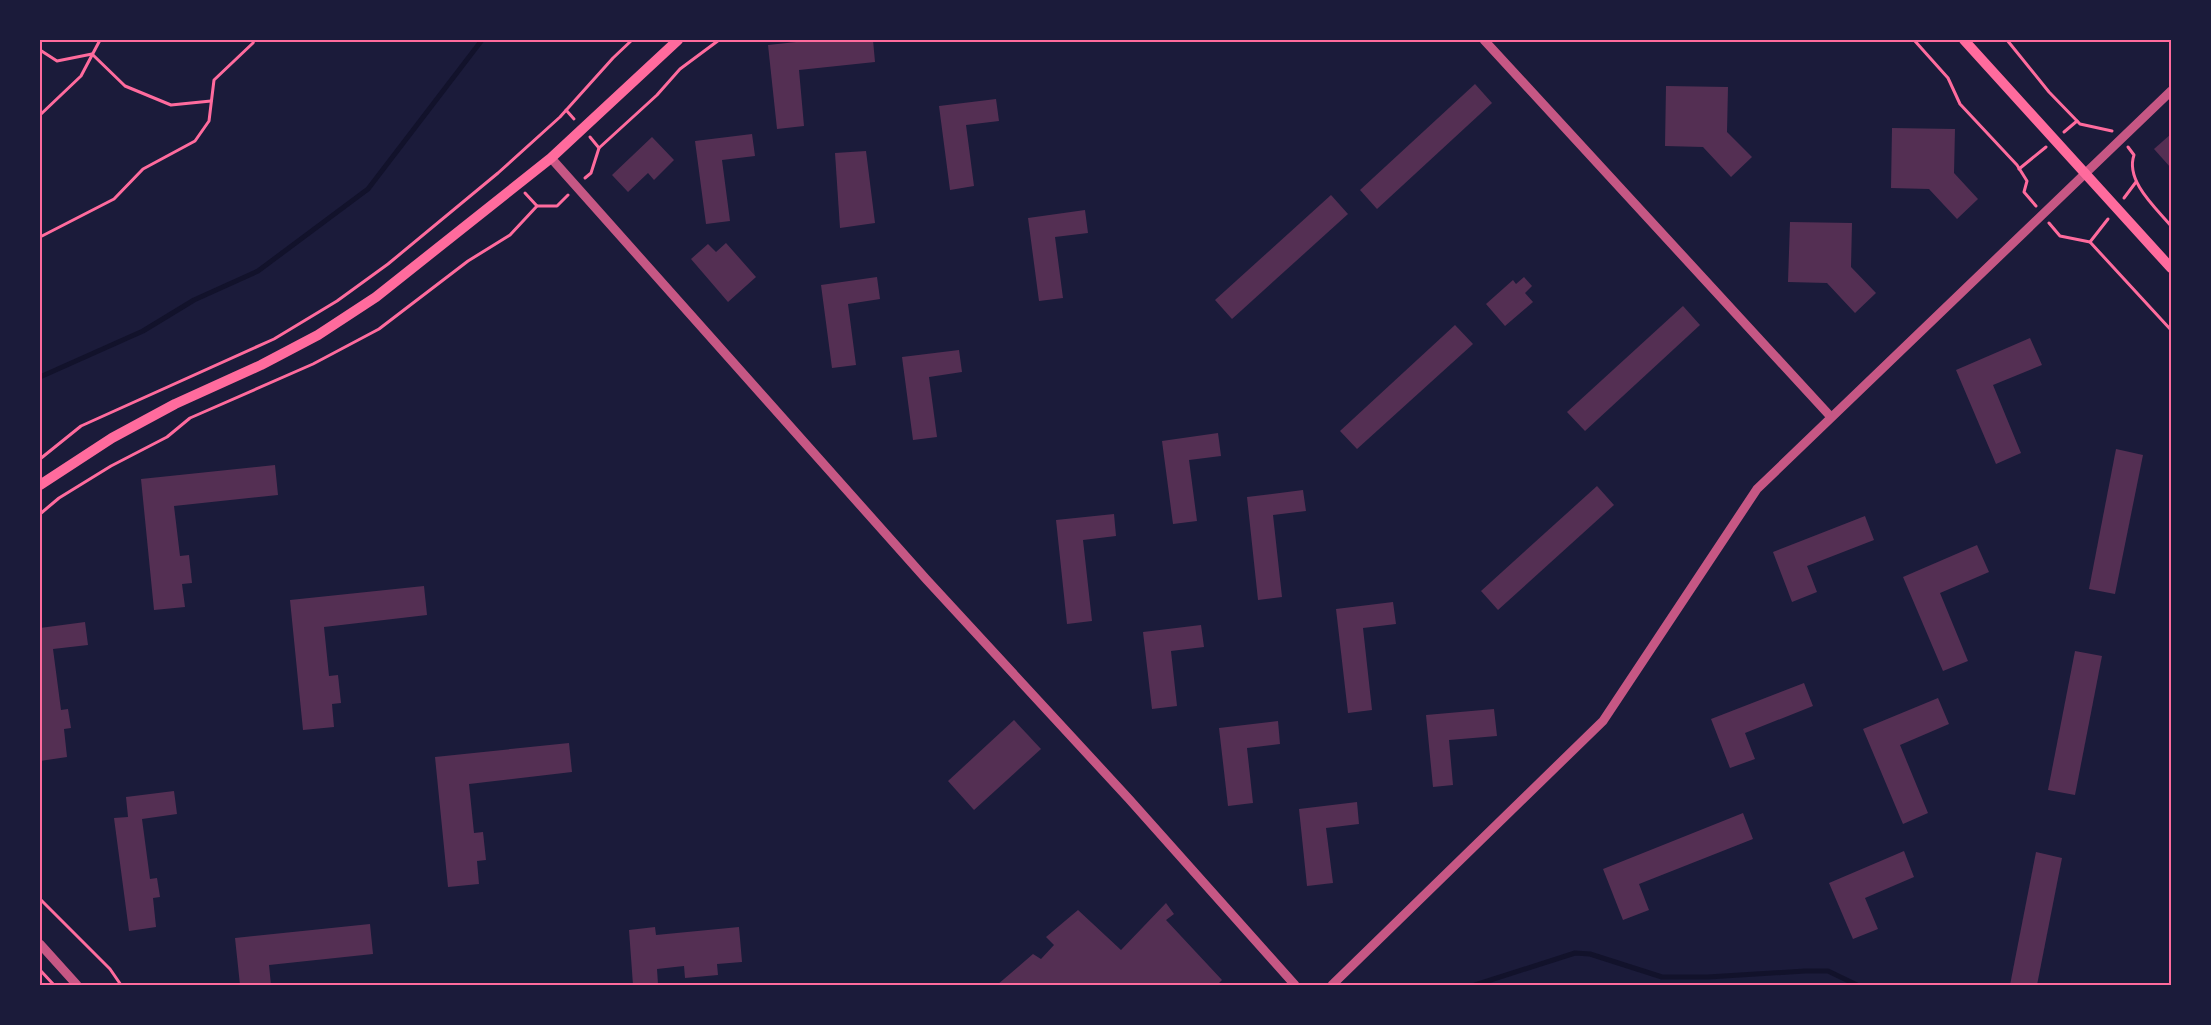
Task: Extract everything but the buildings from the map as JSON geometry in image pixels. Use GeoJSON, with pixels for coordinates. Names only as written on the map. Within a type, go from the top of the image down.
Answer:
{"type":"FeatureCollection","features":[{"type":"Feature","properties":{"kind":"main road"},"geometry":{"type":"LineString","coordinates":[[40,485],[112,438],[144,420],[261,365],[318,335],[376,297],[551,158],[678,40]]}},
{"type":"Feature","properties":{"kind":"main road"},"geometry":{"type":"LineString","coordinates":[[1964,40],[2171,268]]}},
{"type":"Feature","properties":{"kind":"street"},"geometry":{"type":"LineString","coordinates":[[1484,40],[1831,417]]}},
{"type":"Feature","properties":{"kind":"street"},"geometry":{"type":"LineString","coordinates":[[1332,985],[1603,721],[1758,488],[2171,91]]}},
{"type":"Feature","properties":{"kind":"street"},"geometry":{"type":"LineString","coordinates":[[551,158],[926,579],[1129,798],[1295,985]]}},
{"type":"Feature","properties":{"kind":"street"},"geometry":{"type":"LineString","coordinates":[[40,944],[77,985]]}},
{"type":"Feature","properties":{"kind":"path"},"geometry":{"type":"LineString","coordinates":[[40,115],[81,76],[100,40]]}},
{"type":"Feature","properties":{"kind":"path"},"geometry":{"type":"LineString","coordinates":[[40,236],[114,199],[143,169],[195,140],[209,121],[214,80],[254,40]]}},
{"type":"Feature","properties":{"kind":"path"},"geometry":{"type":"LineString","coordinates":[[40,459],[81,426],[274,339],[337,301],[388,264],[498,173],[560,117],[613,58],[632,40]]}},
{"type":"Feature","properties":{"kind":"path"},"geometry":{"type":"LineString","coordinates":[[1914,40],[1948,78],[1960,104],[2017,165],[2027,181],[2024,192],[2060,236],[2090,242],[2171,330]]}},
{"type":"Feature","properties":{"kind":"path"},"geometry":{"type":"LineString","coordinates":[[2007,40],[2049,92],[2080,124],[2115,131],[2134,155],[2132,162],[2136,182],[2171,226]]}},
{"type":"Feature","properties":{"kind":"path"},"geometry":{"type":"LineString","coordinates":[[40,50],[57,61],[92,54]]}},
{"type":"Feature","properties":{"kind":"path"},"geometry":{"type":"LineString","coordinates":[[92,54],[125,86],[170,105],[212,101]]}},
{"type":"Feature","properties":{"kind":"path"},"geometry":{"type":"LineString","coordinates":[[40,899],[110,970],[121,985]]}},
{"type":"Feature","properties":{"kind":"path"},"geometry":{"type":"LineString","coordinates":[[40,970],[54,985]]}},
{"type":"Feature","properties":{"kind":"waterway"},"geometry":{"type":"LineString","coordinates":[[40,377],[143,331],[194,300],[258,271],[368,189],[482,40]]}},
{"type":"Feature","properties":{"kind":"waterway"},"geometry":{"type":"LineString","coordinates":[[1475,985],[1575,953],[1590,954],[1662,977],[1708,977],[1828,971],[1857,985]]}}]}
